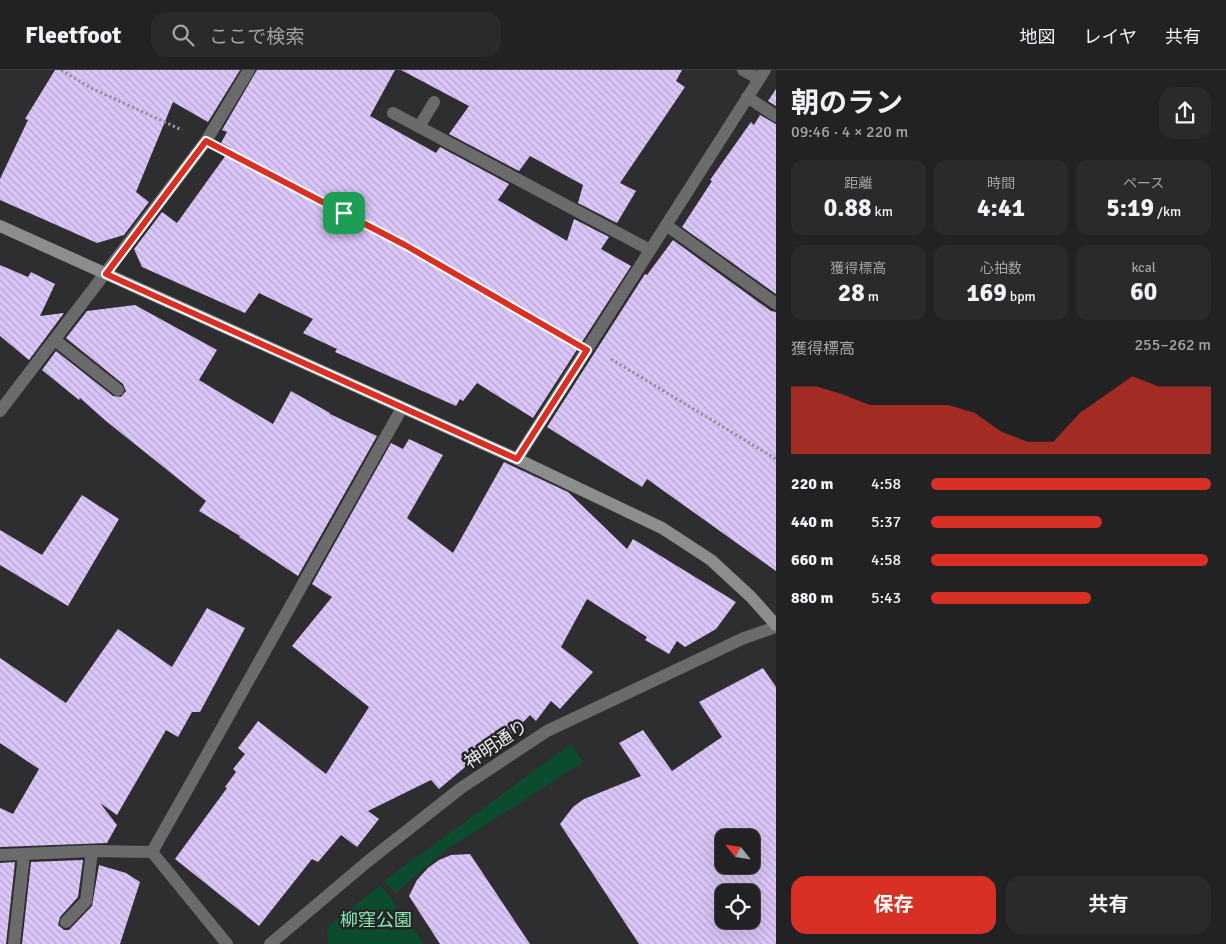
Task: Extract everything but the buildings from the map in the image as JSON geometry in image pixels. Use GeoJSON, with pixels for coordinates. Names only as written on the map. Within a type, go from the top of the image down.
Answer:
{"type":"FeatureCollection","features":[{"type":"Feature","properties":{"kind":"street"},"geometry":{"type":"LineString","coordinates":[[0,411],[206,141],[249,70]]}},
{"type":"Feature","properties":{"kind":"street"},"geometry":{"type":"LineString","coordinates":[[517,459],[762,74],[743,70]]}},
{"type":"Feature","properties":{"kind":"street"},"geometry":{"type":"LineString","coordinates":[[747,97],[776,116]]}},
{"type":"Feature","properties":{"kind":"street"},"geometry":{"type":"LineString","coordinates":[[419,126],[434,102]]}},
{"type":"Feature","properties":{"kind":"street"},"geometry":{"type":"LineString","coordinates":[[393,113],[650,250]]}},
{"type":"Feature","properties":{"kind":"street"},"geometry":{"type":"LineString","coordinates":[[666,225],[776,304]]}},
{"type":"Feature","properties":{"kind":"street"},"geometry":{"type":"LineString","coordinates":[[0,226],[517,459],[670,534],[711,560],[751,597],[776,626]]}},
{"type":"Feature","properties":{"kind":"street"},"geometry":{"type":"LineString","coordinates":[[55,340],[118,390]]}},
{"type":"Feature","properties":{"kind":"street"},"geometry":{"type":"LineString","coordinates":[[152,852],[402,408]]}},
{"type":"Feature","properties":{"kind":"street","name":"神明通り"},"geometry":{"type":"LineString","coordinates":[[270,944],[367,862],[454,794],[547,731],[744,638],[776,626]]}},
{"type":"Feature","properties":{"kind":"street"},"geometry":{"type":"LineString","coordinates":[[66,922],[86,901],[92,851]]}},
{"type":"Feature","properties":{"kind":"street"},"geometry":{"type":"LineString","coordinates":[[0,855],[92,851],[152,852],[227,944]]}},
{"type":"Feature","properties":{"kind":"street"},"geometry":{"type":"LineString","coordinates":[[14,944],[24,855]]}},
{"type":"Feature","properties":{"kind":"path"},"geometry":{"type":"LineString","coordinates":[[61,70],[117,101],[206,141],[405,245],[588,348],[776,459]]}},
{"type":"Feature","properties":{"kind":"green space"},"geometry":{"type":"Polygon","coordinates":[[[571,744],[583,762],[446,850],[395,893],[384,881],[571,744]]]}},
{"type":"Feature","properties":{"kind":"green space","name":"柳窪公園"},"geometry":{"type":"Polygon","coordinates":[[[381,885],[424,944],[328,944],[327,927],[381,885]]]}},
{"type":"Feature","properties":{"kind":"route"},"geometry":{"type":"LineString","coordinates":[[206,141],[344,213],[405,245],[587,350],[517,459],[106,274],[206,141]]}}]}
